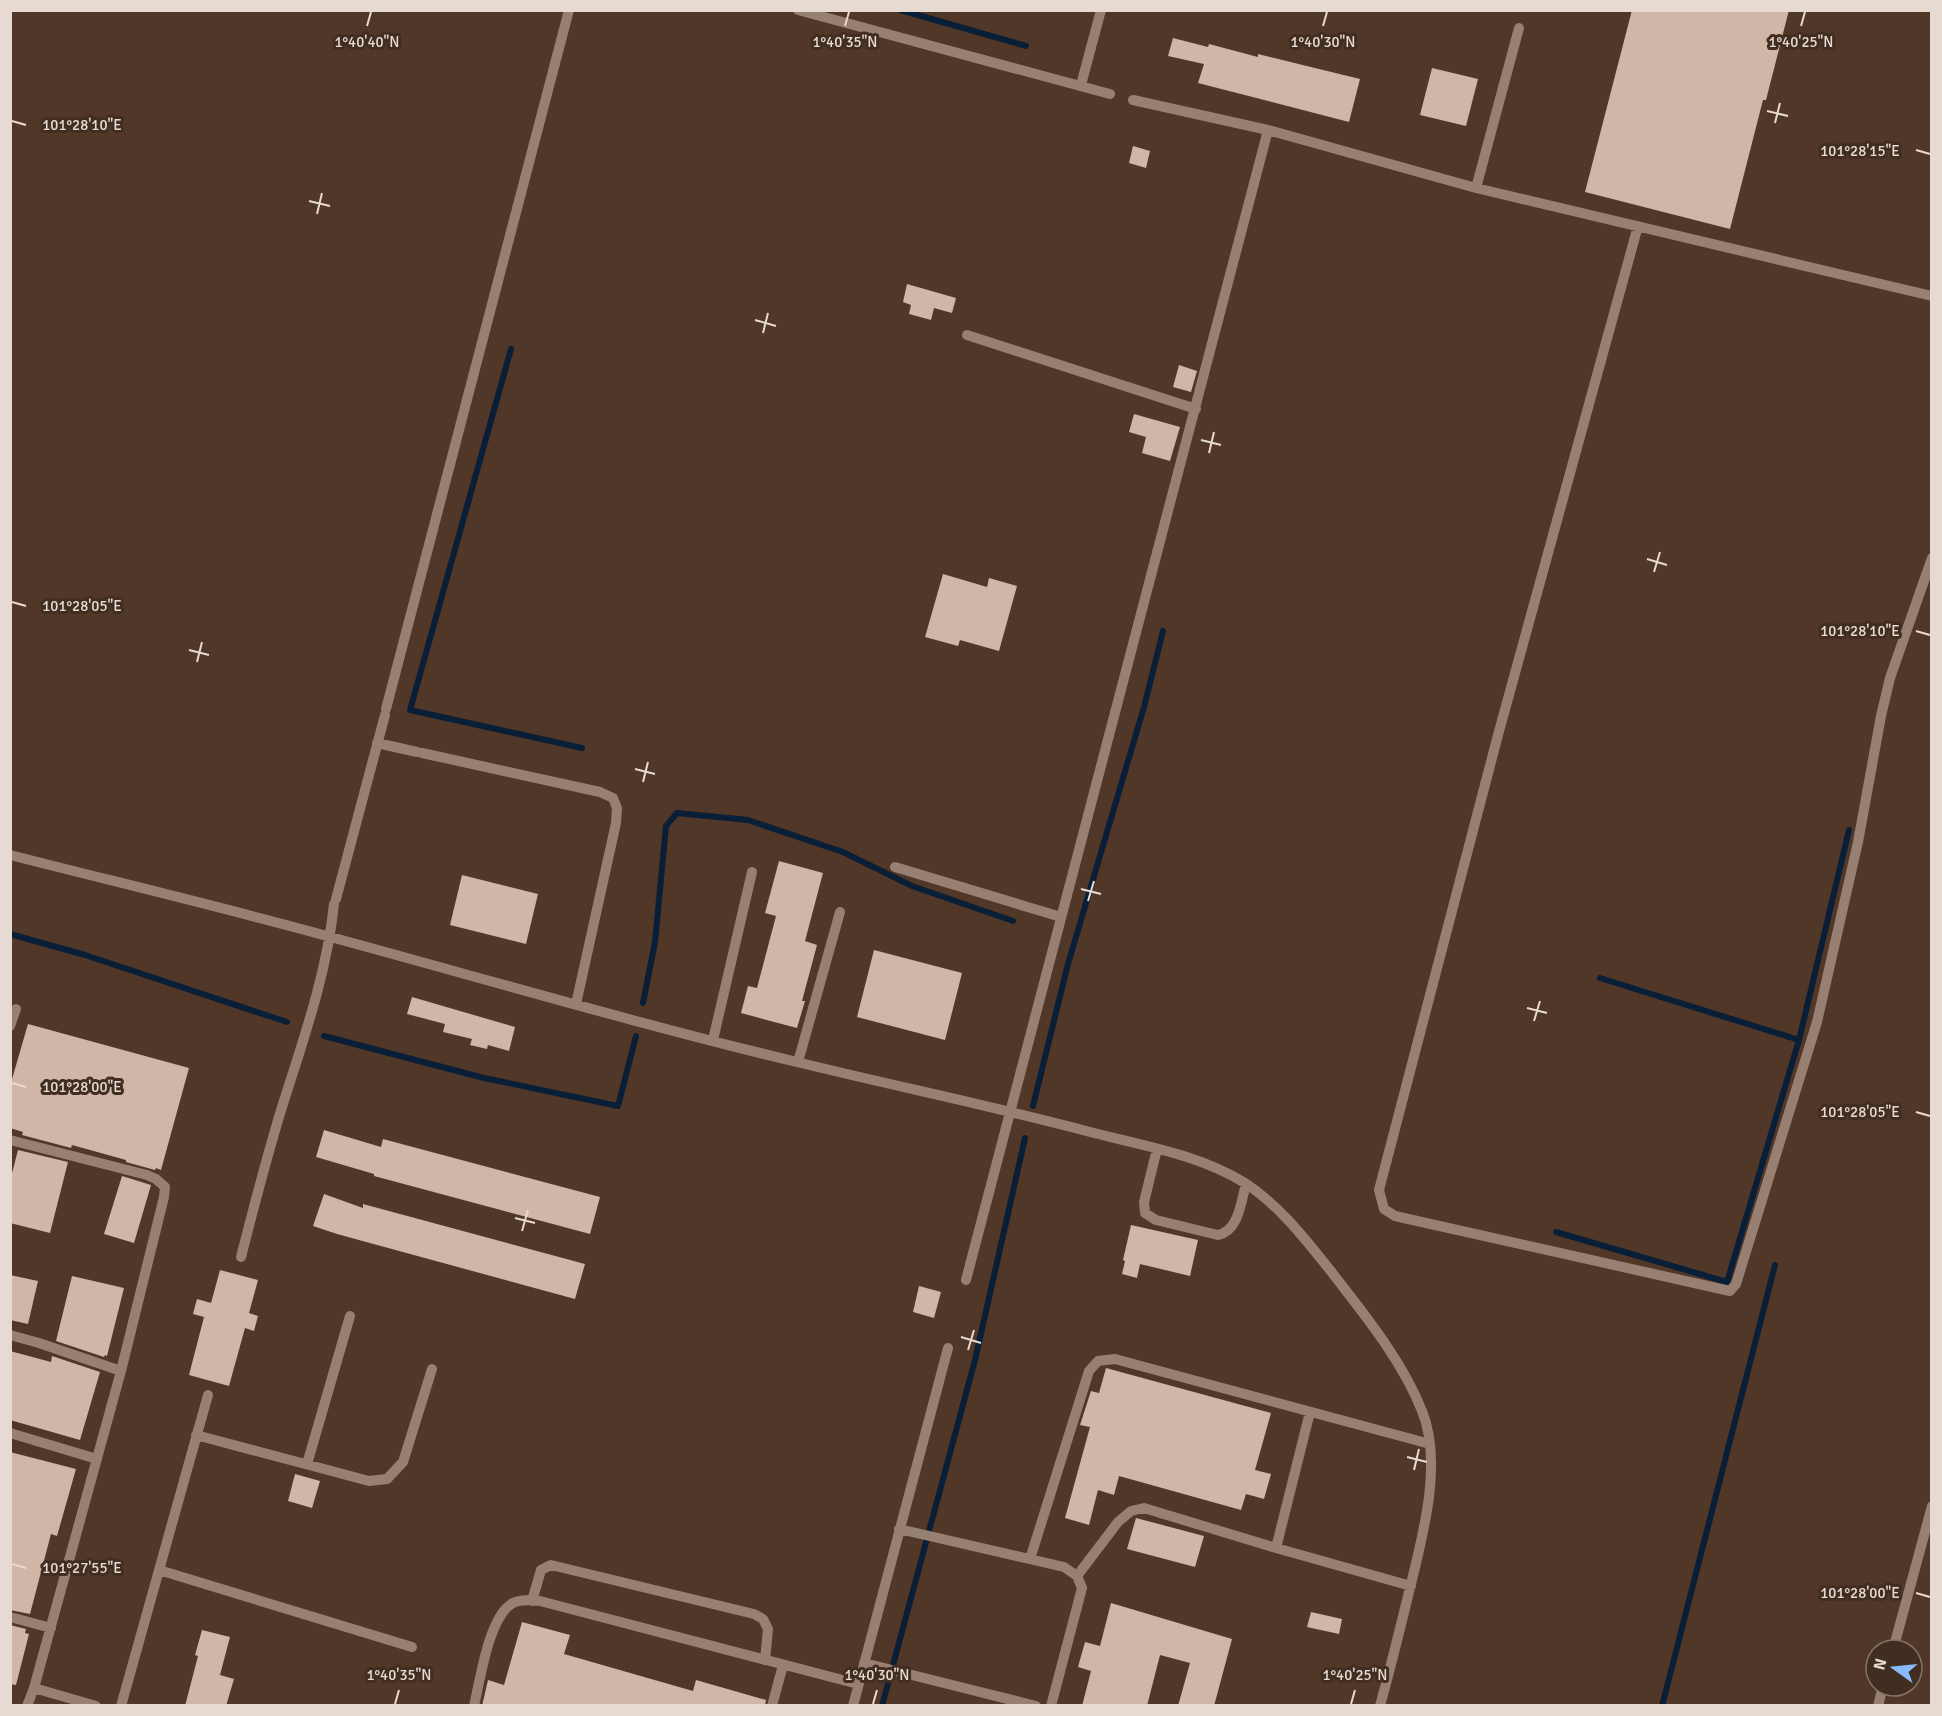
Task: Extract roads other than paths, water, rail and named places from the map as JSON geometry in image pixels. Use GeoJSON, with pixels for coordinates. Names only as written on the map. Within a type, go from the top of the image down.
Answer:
{"type":"FeatureCollection","features":[{"type":"Feature","properties":{"kind":"lane"},"geometry":{"type":"LineString","coordinates":[[241,1257],[267,1155],[305,1034],[331,937],[335,902],[569,10]]}},
{"type":"Feature","properties":{"kind":"lane"},"geometry":{"type":"LineString","coordinates":[[798,10],[1110,94]]}},
{"type":"Feature","properties":{"kind":"lane"},"geometry":{"type":"LineString","coordinates":[[1081,85],[1101,10]]}},
{"type":"Feature","properties":{"kind":"lane"},"geometry":{"type":"LineString","coordinates":[[1476,188],[1520,28]]}},
{"type":"Feature","properties":{"kind":"lane"},"geometry":{"type":"LineString","coordinates":[[1133,100],[1268,130],[1476,188],[1932,296]]}},
{"type":"Feature","properties":{"kind":"lane"},"geometry":{"type":"LineString","coordinates":[[966,1280],[1268,130]]}},
{"type":"Feature","properties":{"kind":"lane"},"geometry":{"type":"LineString","coordinates":[[1638,226],[1498,735],[1382,1178],[1379,1190],[1384,1209],[1395,1216],[1730,1291],[1736,1284],[1817,1023],[1858,842],[1890,678],[1932,558]]}},
{"type":"Feature","properties":{"kind":"lane"},"geometry":{"type":"LineString","coordinates":[[967,335],[1196,409]]}},
{"type":"Feature","properties":{"kind":"lane"},"geometry":{"type":"LineString","coordinates":[[377,743],[600,792],[613,798],[617,808],[616,823],[576,1004]]}},
{"type":"Feature","properties":{"kind":"lane"},"geometry":{"type":"LineString","coordinates":[[10,855],[331,937],[798,1062],[1010,1111],[1157,1149],[1215,1167],[1246,1184],[1272,1203],[1310,1246],[1374,1329],[1404,1374],[1424,1414],[1430,1444],[1431,1478],[1426,1514],[1411,1586],[1380,1706]]}},
{"type":"Feature","properties":{"kind":"lane"},"geometry":{"type":"LineString","coordinates":[[895,867],[1061,917]]}},
{"type":"Feature","properties":{"kind":"lane"},"geometry":{"type":"LineString","coordinates":[[713,1040],[752,872]]}},
{"type":"Feature","properties":{"kind":"lane"},"geometry":{"type":"LineString","coordinates":[[798,1062],[840,912]]}},
{"type":"Feature","properties":{"kind":"lane"},"geometry":{"type":"LineString","coordinates":[[10,1026],[15,1009]]}},
{"type":"Feature","properties":{"kind":"lane"},"geometry":{"type":"LineString","coordinates":[[10,1140],[147,1175],[165,1187],[121,1371],[51,1628],[27,1706]]}},
{"type":"Feature","properties":{"kind":"lane"},"geometry":{"type":"LineString","coordinates":[[1157,1149],[1144,1202],[1145,1213],[1156,1220],[1218,1235],[1227,1233],[1234,1224],[1246,1184]]}},
{"type":"Feature","properties":{"kind":"lane"},"geometry":{"type":"LineString","coordinates":[[307,1464],[350,1316]]}},
{"type":"Feature","properties":{"kind":"lane"},"geometry":{"type":"LineString","coordinates":[[10,1335],[39,1342],[121,1371]]}},
{"type":"Feature","properties":{"kind":"lane"},"geometry":{"type":"LineString","coordinates":[[853,1706],[948,1348]]}},
{"type":"Feature","properties":{"kind":"lane"},"geometry":{"type":"LineString","coordinates":[[1030,1559],[1089,1371],[1098,1361],[1114,1359],[1430,1444]]}},
{"type":"Feature","properties":{"kind":"lane"},"geometry":{"type":"LineString","coordinates":[[196,1435],[369,1481],[387,1479],[404,1462],[432,1369]]}},
{"type":"Feature","properties":{"kind":"lane"},"geometry":{"type":"LineString","coordinates":[[121,1706],[207,1395]]}},
{"type":"Feature","properties":{"kind":"lane"},"geometry":{"type":"LineString","coordinates":[[1276,1548],[1310,1412]]}},
{"type":"Feature","properties":{"kind":"lane"},"geometry":{"type":"LineString","coordinates":[[10,1433],[97,1459]]}},
{"type":"Feature","properties":{"kind":"lane"},"geometry":{"type":"LineString","coordinates":[[1896,1638],[1932,1506]]}},
{"type":"Feature","properties":{"kind":"lane"},"geometry":{"type":"LineString","coordinates":[[1077,1576],[1118,1522],[1131,1511],[1144,1509],[1411,1586]]}},
{"type":"Feature","properties":{"kind":"lane"},"geometry":{"type":"LineString","coordinates":[[899,1529],[1064,1567],[1077,1576],[1082,1588],[1051,1706]]}},
{"type":"Feature","properties":{"kind":"lane"},"geometry":{"type":"LineString","coordinates":[[531,1600],[541,1570],[551,1565],[754,1614],[763,1619],[768,1629],[765,1660]]}},
{"type":"Feature","properties":{"kind":"lane"},"geometry":{"type":"LineString","coordinates":[[159,1570],[412,1647]]}},
{"type":"Feature","properties":{"kind":"lane"},"geometry":{"type":"LineString","coordinates":[[474,1706],[492,1634],[499,1617],[506,1607],[515,1602],[531,1600],[858,1684]]}},
{"type":"Feature","properties":{"kind":"lane"},"geometry":{"type":"LineString","coordinates":[[10,1617],[51,1628]]}},
{"type":"Feature","properties":{"kind":"lane"},"geometry":{"type":"LineString","coordinates":[[864,1663],[1036,1706]]}},
{"type":"Feature","properties":{"kind":"lane"},"geometry":{"type":"LineString","coordinates":[[772,1706],[783,1665]]}},
{"type":"Feature","properties":{"kind":"lane"},"geometry":{"type":"LineString","coordinates":[[34,1688],[96,1706]]}},
{"type":"Feature","properties":{"kind":"waterway"},"geometry":{"type":"LineString","coordinates":[[900,10],[1026,46]]}},
{"type":"Feature","properties":{"kind":"waterway"},"geometry":{"type":"LineString","coordinates":[[511,349],[410,710],[582,748]]}},
{"type":"Feature","properties":{"kind":"waterway"},"geometry":{"type":"LineString","coordinates":[[1033,1106],[1068,964],[1144,707],[1163,631]]}},
{"type":"Feature","properties":{"kind":"waterway"},"geometry":{"type":"LineString","coordinates":[[643,1003],[655,942],[666,826],[677,813],[748,820],[843,852],[912,886],[1013,921]]}},
{"type":"Feature","properties":{"kind":"waterway"},"geometry":{"type":"LineString","coordinates":[[1600,978],[1799,1040],[1849,830]]}},
{"type":"Feature","properties":{"kind":"waterway"},"geometry":{"type":"LineString","coordinates":[[10,934],[85,955],[287,1022]]}},
{"type":"Feature","properties":{"kind":"waterway"},"geometry":{"type":"LineString","coordinates":[[324,1036],[484,1078],[618,1106],[636,1036]]}},
{"type":"Feature","properties":{"kind":"waterway"},"geometry":{"type":"LineString","coordinates":[[1556,1232],[1727,1282],[1799,1040]]}},
{"type":"Feature","properties":{"kind":"waterway"},"geometry":{"type":"LineString","coordinates":[[882,1706],[975,1360],[1025,1138]]}},
{"type":"Feature","properties":{"kind":"waterway"},"geometry":{"type":"LineString","coordinates":[[1662,1706],[1775,1265]]}}]}
